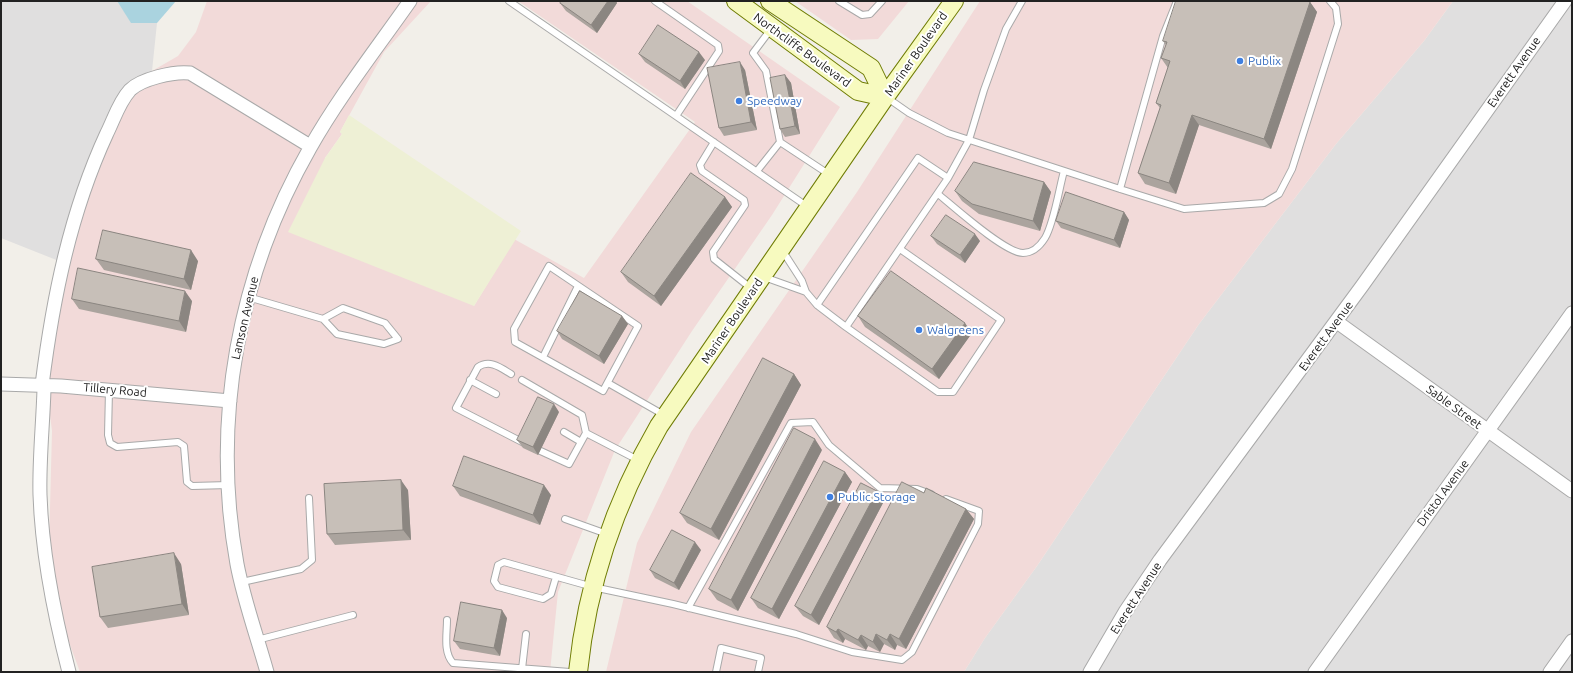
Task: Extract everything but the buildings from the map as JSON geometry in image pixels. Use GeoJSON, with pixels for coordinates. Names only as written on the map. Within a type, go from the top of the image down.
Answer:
{"type":"FeatureCollection","features":[{"type":"Feature","properties":{"kind":"main road","name":"Northcliffe Boulevard"},"geometry":{"type":"LineString","coordinates":[[736,1],[858,91],[885,97]]}},
{"type":"Feature","properties":{"kind":"main road","name":"Northcliffe Boulevard"},"geometry":{"type":"LineString","coordinates":[[770,1],[871,68],[885,97]]}},
{"type":"Feature","properties":{"kind":"main road","name":"Mariner Boulevard"},"geometry":{"type":"LineString","coordinates":[[578,672],[587,613],[608,534],[627,486],[640,461],[666,416],[885,97],[954,1]]}},
{"type":"Feature","properties":{"kind":"street","name":"Lamson Avenue"},"geometry":{"type":"LineString","coordinates":[[266,672],[242,582],[231,518],[229,485],[228,431],[230,400],[235,358],[248,297],[269,232],[289,187],[310,146],[410,1]]}},
{"type":"Feature","properties":{"kind":"street","name":"Everett Avenue"},"geometry":{"type":"LineString","coordinates":[[1090,672],[1125,612],[1160,560],[1337,322],[1565,1]]}},
{"type":"Feature","properties":{"kind":"street"},"geometry":{"type":"LineString","coordinates":[[69,672],[58,628],[51,590],[42,522],[40,494],[44,389],[42,385],[49,330],[59,278],[69,238],[84,191],[103,142],[122,101],[130,90],[138,84],[174,73],[190,73],[310,146]]}},
{"type":"Feature","properties":{"kind":"street","name":"Dristol Avenue"},"geometry":{"type":"LineString","coordinates":[[1315,672],[1572,314]]}},
{"type":"Feature","properties":{"kind":"street","name":"Sable Street"},"geometry":{"type":"LineString","coordinates":[[1337,322],[1572,491]]}},
{"type":"Feature","properties":{"kind":"street","name":"Tillery Road"},"geometry":{"type":"LineString","coordinates":[[1,384],[42,385],[230,400]]}},
{"type":"Feature","properties":{"kind":"street"},"geometry":{"type":"LineString","coordinates":[[1550,672],[1572,641]]}},
{"type":"Feature","properties":{"kind":"lane"},"geometry":{"type":"LineString","coordinates":[[509,1],[809,208]]}},
{"type":"Feature","properties":{"kind":"lane"},"geometry":{"type":"LineString","coordinates":[[655,1],[718,45],[719,51],[676,116]]}},
{"type":"Feature","properties":{"kind":"lane"},"geometry":{"type":"LineString","coordinates":[[839,1],[862,15],[870,14],[882,1]]}},
{"type":"Feature","properties":{"kind":"lane"},"geometry":{"type":"LineString","coordinates":[[846,327],[938,194],[969,140],[984,90],[1006,29],[1022,1]]}},
{"type":"Feature","properties":{"kind":"lane"},"geometry":{"type":"LineString","coordinates":[[1120,189],[1163,36],[1177,1]]}},
{"type":"Feature","properties":{"kind":"lane"},"geometry":{"type":"LineString","coordinates":[[885,97],[909,113],[948,133],[1184,209],[1264,203],[1279,194],[1292,169],[1338,24],[1336,8],[1330,1]]}},
{"type":"Feature","properties":{"kind":"lane"},"geometry":{"type":"LineString","coordinates":[[772,27],[753,53],[766,71],[780,142],[831,176]]}},
{"type":"Feature","properties":{"kind":"lane"},"geometry":{"type":"LineString","coordinates":[[714,142],[700,165],[702,171],[744,200],[745,205],[713,252],[714,259],[758,283],[806,292]]}},
{"type":"Feature","properties":{"kind":"lane"},"geometry":{"type":"LineString","coordinates":[[757,172],[780,142]]}},
{"type":"Feature","properties":{"kind":"lane"},"geometry":{"type":"LineString","coordinates":[[817,305],[918,158],[948,178]]}},
{"type":"Feature","properties":{"kind":"lane"},"geometry":{"type":"LineString","coordinates":[[938,194],[974,224],[1008,247],[1016,252],[1028,253],[1033,251],[1039,245],[1048,232],[1064,171]]}},
{"type":"Feature","properties":{"kind":"lane"},"geometry":{"type":"LineString","coordinates":[[781,248],[802,281],[806,292],[817,305],[938,392],[953,392],[1001,320],[900,249]]}},
{"type":"Feature","properties":{"kind":"lane"},"geometry":{"type":"LineString","coordinates":[[549,266],[578,286],[638,326],[603,391],[515,342],[514,329],[549,266]]}},
{"type":"Feature","properties":{"kind":"lane"},"geometry":{"type":"LineString","coordinates":[[543,358],[578,286]]}},
{"type":"Feature","properties":{"kind":"lane"},"geometry":{"type":"LineString","coordinates":[[248,297],[324,319],[337,334],[384,344],[398,339],[385,323],[343,308],[324,319]]}},
{"type":"Feature","properties":{"kind":"lane"},"geometry":{"type":"LineString","coordinates":[[511,374],[496,365],[489,363],[478,366],[456,408],[569,464],[586,433],[582,415],[522,380]]}},
{"type":"Feature","properties":{"kind":"lane"},"geometry":{"type":"LineString","coordinates":[[470,380],[496,394]]}},
{"type":"Feature","properties":{"kind":"lane"},"geometry":{"type":"LineString","coordinates":[[608,383],[666,416]]}},
{"type":"Feature","properties":{"kind":"lane"},"geometry":{"type":"LineString","coordinates":[[109,390],[108,435],[110,443],[117,447],[178,442],[184,446],[187,482],[192,486],[229,485]]}},
{"type":"Feature","properties":{"kind":"lane"},"geometry":{"type":"LineString","coordinates":[[556,577],[551,594],[543,599],[498,587],[494,581],[498,565],[504,562],[593,587],[796,634],[852,652],[902,660],[912,652],[978,524],[979,511],[917,489],[880,488],[829,445],[813,422],[791,423],[688,608]]}},
{"type":"Feature","properties":{"kind":"lane"},"geometry":{"type":"LineString","coordinates":[[564,432],[581,442]]}},
{"type":"Feature","properties":{"kind":"lane"},"geometry":{"type":"LineString","coordinates":[[586,433],[640,461]]}},
{"type":"Feature","properties":{"kind":"lane"},"geometry":{"type":"LineString","coordinates":[[242,582],[301,569],[312,560],[309,498]]}},
{"type":"Feature","properties":{"kind":"lane"},"geometry":{"type":"LineString","coordinates":[[565,519],[608,534]]}},
{"type":"Feature","properties":{"kind":"lane"},"geometry":{"type":"LineString","coordinates":[[257,640],[353,615]]}},
{"type":"Feature","properties":{"kind":"lane"},"geometry":{"type":"LineString","coordinates":[[448,620],[447,653],[452,664],[570,672]]}},
{"type":"Feature","properties":{"kind":"lane"},"geometry":{"type":"LineString","coordinates":[[522,669],[526,634]]}},
{"type":"Feature","properties":{"kind":"lane"},"geometry":{"type":"LineString","coordinates":[[716,672],[721,648],[762,658],[758,672]]}},
{"type":"Feature","properties":{"kind":"shaded area"},"geometry":{"type":"Polygon","coordinates":[[[1,1],[117,1],[132,23],[157,23],[152,71],[100,132],[69,265],[1,238],[1,1]]]}},
{"type":"Feature","properties":{"kind":"shaded area"},"geometry":{"type":"Polygon","coordinates":[[[207,1],[431,1],[384,52],[340,132],[342,134],[325,158],[474,306],[514,239],[584,278],[695,122],[518,1],[687,1],[840,107],[772,215],[692,331],[615,450],[558,592],[550,672],[80,672],[48,585],[52,431],[45,376],[100,132],[152,71],[178,56],[196,32],[207,1]]]}},
{"type":"Feature","properties":{"kind":"shaded area"},"geometry":{"type":"Polygon","coordinates":[[[795,1],[909,1],[878,39],[851,40],[795,1]]]}},
{"type":"Feature","properties":{"kind":"shaded area"},"geometry":{"type":"Polygon","coordinates":[[[980,1],[1453,1],[1424,41],[1336,144],[1199,324],[1037,566],[985,638],[964,672],[606,672],[637,543],[691,432],[857,192],[980,1]]]}},
{"type":"Feature","properties":{"kind":"shaded area"},"geometry":{"type":"Polygon","coordinates":[[[1453,1],[1572,1],[1572,672],[964,672],[985,638],[1037,566],[1199,324],[1336,144],[1424,41],[1453,1]]]}},
{"type":"Feature","properties":{"kind":"green space"},"geometry":{"type":"Polygon","coordinates":[[[349,115],[521,231],[474,306],[288,232],[325,158],[342,134],[340,132],[349,115]]]}},
{"type":"Feature","properties":{"kind":"water"},"geometry":{"type":"Polygon","coordinates":[[[117,1],[176,1],[157,23],[131,23],[117,1]]]}},
{"type":"Feature","properties":{"kind":"place","name":"Publix"},"geometry":{"type":"Point","coordinates":[1240,61]}},
{"type":"Feature","properties":{"kind":"place","name":"Speedway"},"geometry":{"type":"Point","coordinates":[739,101]}},
{"type":"Feature","properties":{"kind":"place","name":"Walgreens"},"geometry":{"type":"Point","coordinates":[919,330]}},
{"type":"Feature","properties":{"kind":"place","name":"Public Storage"},"geometry":{"type":"Point","coordinates":[830,497]}}]}
